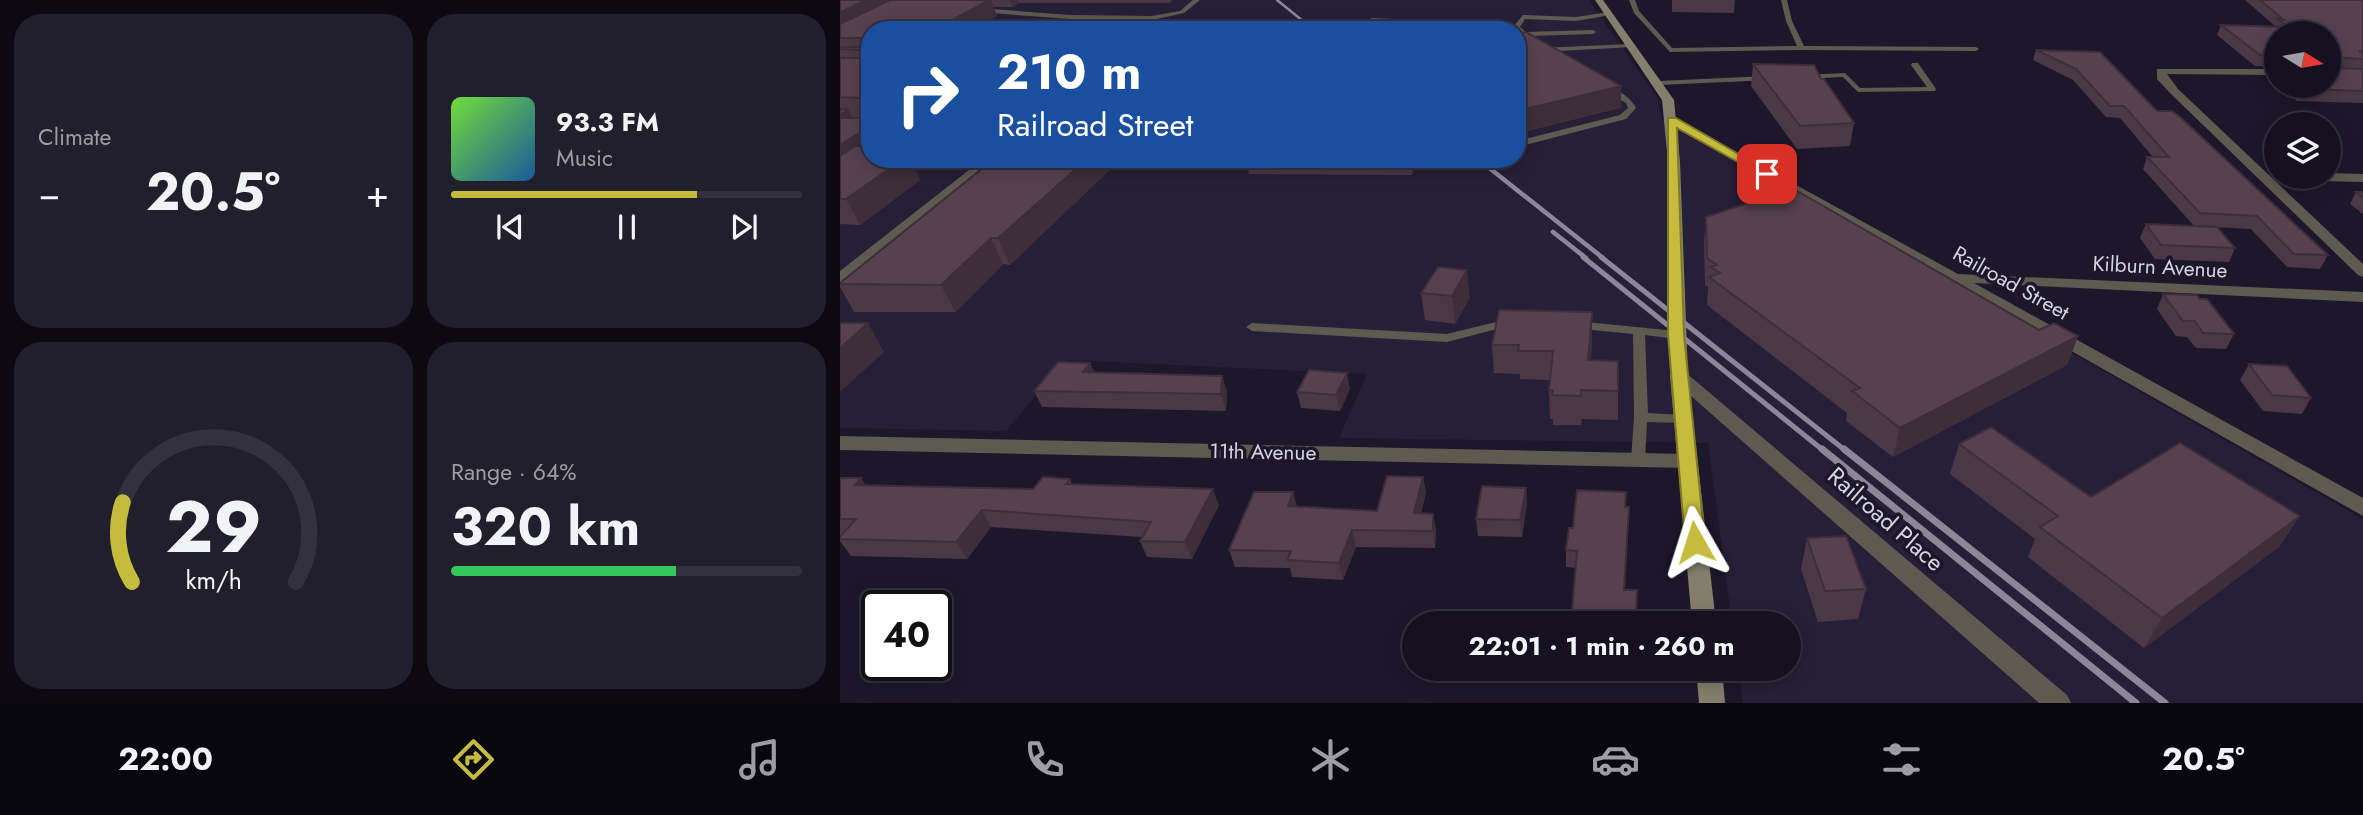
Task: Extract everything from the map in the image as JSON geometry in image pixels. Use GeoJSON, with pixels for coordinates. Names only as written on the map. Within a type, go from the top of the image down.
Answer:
{"type":"FeatureCollection","features":[{"type":"Feature","properties":{"kind":"street"},"geometry":{"type":"LineString","coordinates":[[1604,7],[1659,83],[1668,100],[1672,121],[1676,335],[1703,611]]}},
{"type":"Feature","properties":{"kind":"street"},"geometry":{"type":"LineString","coordinates":[[2264,72],[2161,71],[2162,79],[2168,85],[2363,272]]}},
{"type":"Feature","properties":{"kind":"street","name":"Railroad Street"},"geometry":{"type":"LineString","coordinates":[[1672,121],[2363,508]]}},
{"type":"Feature","properties":{"kind":"street"},"geometry":{"type":"LineString","coordinates":[[840,279],[980,168]]}},
{"type":"Feature","properties":{"kind":"street"},"geometry":{"type":"LineString","coordinates":[[2259,174],[2264,174]]}},
{"type":"Feature","properties":{"kind":"street"},"geometry":{"type":"LineString","coordinates":[[2341,177],[2363,178]]}},
{"type":"Feature","properties":{"kind":"street","name":"Kilburn Avenue"},"geometry":{"type":"LineString","coordinates":[[1956,278],[2363,297]]}},
{"type":"Feature","properties":{"kind":"street","name":"Railroad Place"},"geometry":{"type":"LineString","coordinates":[[1679,376],[2059,703]]}},
{"type":"Feature","properties":{"kind":"street","name":"11th Avenue"},"geometry":{"type":"LineString","coordinates":[[840,443],[1687,461]]}},
{"type":"Feature","properties":{"kind":"street"},"geometry":{"type":"LineString","coordinates":[[1710,681],[1712,703]]}},
{"type":"Feature","properties":{"kind":"lane"},"geometry":{"type":"LineString","coordinates":[[965,10],[1070,17],[1152,18],[1182,12],[1197,0]]}},
{"type":"Feature","properties":{"kind":"lane"},"geometry":{"type":"LineString","coordinates":[[1632,0],[1636,12],[1670,50],[1976,49]]}},
{"type":"Feature","properties":{"kind":"lane"},"geometry":{"type":"LineString","coordinates":[[1784,0],[1801,48]]}},
{"type":"Feature","properties":{"kind":"lane"},"geometry":{"type":"LineString","coordinates":[[1520,21],[1523,17],[1576,19],[1604,7]]}},
{"type":"Feature","properties":{"kind":"lane"},"geometry":{"type":"LineString","coordinates":[[1372,21],[1395,21]]}},
{"type":"Feature","properties":{"kind":"lane"},"geometry":{"type":"LineString","coordinates":[[1526,34],[1593,32]]}},
{"type":"Feature","properties":{"kind":"lane"},"geometry":{"type":"LineString","coordinates":[[1526,34],[1533,39],[1533,48]]}},
{"type":"Feature","properties":{"kind":"lane"},"geometry":{"type":"LineString","coordinates":[[1533,48],[1630,46]]}},
{"type":"Feature","properties":{"kind":"lane"},"geometry":{"type":"LineString","coordinates":[[1533,48],[1562,63]]}},
{"type":"Feature","properties":{"kind":"lane"},"geometry":{"type":"LineString","coordinates":[[1794,77],[1845,75],[1858,90],[1932,89],[1915,65]]}},
{"type":"Feature","properties":{"kind":"lane"},"geometry":{"type":"LineString","coordinates":[[1659,83],[1782,78]]}},
{"type":"Feature","properties":{"kind":"lane"},"geometry":{"type":"LineString","coordinates":[[1526,141],[1623,117],[1632,108],[1629,102],[1595,82]]}},
{"type":"Feature","properties":{"kind":"lane"},"geometry":{"type":"LineString","coordinates":[[1252,327],[1447,338],[1518,321],[1531,322]]}},
{"type":"Feature","properties":{"kind":"lane"},"geometry":{"type":"LineString","coordinates":[[1569,324],[1676,335]]}},
{"type":"Feature","properties":{"kind":"lane"},"geometry":{"type":"LineString","coordinates":[[1638,460],[1641,417],[1639,331]]}},
{"type":"Feature","properties":{"kind":"lane"},"geometry":{"type":"LineString","coordinates":[[1641,417],[1683,419]]}},
{"type":"Feature","properties":{"kind":"shaded area"},"geometry":{"type":"Polygon","coordinates":[[[932,0],[1589,0],[1657,97],[1662,119],[2363,519],[2363,703],[1743,703],[1740,681],[1801,681],[1801,611],[1730,611],[1708,443],[1339,438],[1367,374],[1066,360],[1006,431],[840,428],[840,46],[861,36],[861,168],[1526,168],[1526,21],[891,21],[932,0]]]}},
{"type":"Feature","properties":{"kind":"building"},"geometry":{"type":"Polygon","coordinates":[[[840,0],[866,0],[840,12],[840,0]]]}},
{"type":"Feature","properties":{"kind":"building"},"geometry":{"type":"Polygon","coordinates":[[[890,0],[989,0],[950,21],[861,21],[861,38],[840,38],[840,24],[890,0]]]}},
{"type":"Feature","properties":{"kind":"building"},"geometry":{"type":"Polygon","coordinates":[[[2260,0],[2363,0],[2363,51],[2359,51],[2363,53],[2363,59],[2342,58],[2342,21],[2280,21],[2278,19],[2284,20],[2260,0]]]}},
{"type":"Feature","properties":{"kind":"building"},"geometry":{"type":"Polygon","coordinates":[[[2221,25],[2264,26],[2264,55],[2260,55],[2221,25]]]}},
{"type":"Feature","properties":{"kind":"building"},"geometry":{"type":"Polygon","coordinates":[[[1526,32],[1621,86],[1526,109],[1526,32]]]}},
{"type":"Feature","properties":{"kind":"building"},"geometry":{"type":"Polygon","coordinates":[[[861,47],[861,50],[840,49],[861,47]]]}},
{"type":"Feature","properties":{"kind":"building"},"geometry":{"type":"Polygon","coordinates":[[[2036,50],[2100,52],[2157,111],[2172,111],[2179,116],[2328,255],[2294,254],[2257,216],[2200,213],[2147,157],[2169,157],[2124,106],[2110,106],[2076,69],[2036,50]]]}},
{"type":"Feature","properties":{"kind":"building"},"geometry":{"type":"Polygon","coordinates":[[[840,58],[861,58],[861,99],[840,97],[840,58]]]}},
{"type":"Feature","properties":{"kind":"building"},"geometry":{"type":"Polygon","coordinates":[[[1753,64],[1814,65],[1821,79],[1824,79],[1854,123],[1800,126],[1753,64]]]}},
{"type":"Feature","properties":{"kind":"building"},"geometry":{"type":"Polygon","coordinates":[[[2342,68],[2363,69],[2363,91],[2342,90],[2342,68]]]}},
{"type":"Feature","properties":{"kind":"building"},"geometry":{"type":"Polygon","coordinates":[[[840,118],[861,118],[861,132],[840,145],[840,118]]]}},
{"type":"Feature","properties":{"kind":"building"},"geometry":{"type":"Polygon","coordinates":[[[855,146],[861,146],[861,168],[890,168],[846,199],[840,199],[840,156],[855,146]]]}},
{"type":"Feature","properties":{"kind":"building"},"geometry":{"type":"Polygon","coordinates":[[[983,168],[1077,168],[998,238],[991,238],[941,285],[840,283],[983,168]]]}},
{"type":"Feature","properties":{"kind":"building"},"geometry":{"type":"Polygon","coordinates":[[[1792,188],[2039,330],[2054,323],[2078,336],[1900,428],[1852,391],[1860,388],[1709,277],[1720,273],[1711,267],[1717,265],[1707,258],[1706,217],[1792,188]]]}},
{"type":"Feature","properties":{"kind":"building"},"geometry":{"type":"Polygon","coordinates":[[[2146,224],[2217,227],[2235,248],[2161,245],[2146,224]]]}},
{"type":"Feature","properties":{"kind":"building"},"geometry":{"type":"Polygon","coordinates":[[[1438,267],[1467,270],[1452,296],[1421,293],[1438,267]]]}},
{"type":"Feature","properties":{"kind":"building"},"geometry":{"type":"Polygon","coordinates":[[[2163,294],[2197,295],[2200,299],[2207,299],[2234,334],[2203,333],[2195,321],[2183,321],[2163,294]]]}},
{"type":"Feature","properties":{"kind":"building"},"geometry":{"type":"Polygon","coordinates":[[[1499,310],[1592,312],[1588,360],[1618,361],[1618,391],[1581,390],[1581,396],[1552,395],[1553,390],[1549,390],[1553,351],[1518,351],[1519,345],[1492,345],[1499,310]]]}},
{"type":"Feature","properties":{"kind":"building"},"geometry":{"type":"Polygon","coordinates":[[[840,323],[868,323],[840,348],[840,323]]]}},
{"type":"Feature","properties":{"kind":"building"},"geometry":{"type":"Polygon","coordinates":[[[1058,362],[1090,363],[1083,372],[1222,376],[1221,394],[1034,391],[1058,362]]]}},
{"type":"Feature","properties":{"kind":"building"},"geometry":{"type":"Polygon","coordinates":[[[2249,364],[2287,366],[2311,398],[2272,395],[2249,364]]]}},
{"type":"Feature","properties":{"kind":"building"},"geometry":{"type":"Polygon","coordinates":[[[1309,370],[1347,373],[1336,395],[1297,392],[1309,370]]]}},
{"type":"Feature","properties":{"kind":"building"},"geometry":{"type":"Polygon","coordinates":[[[1991,427],[2091,497],[2180,443],[2300,516],[2162,618],[2040,527],[2058,516],[1959,444],[1991,427]]]}},
{"type":"Feature","properties":{"kind":"building"},"geometry":{"type":"Polygon","coordinates":[[[1387,476],[1423,477],[1414,513],[1433,514],[1433,531],[1352,530],[1339,563],[1287,560],[1291,551],[1229,550],[1254,492],[1293,492],[1288,506],[1377,511],[1387,476]]]}},
{"type":"Feature","properties":{"kind":"building"},"geometry":{"type":"Polygon","coordinates":[[[1043,477],[1070,479],[1066,484],[1213,489],[1185,542],[1140,541],[1151,522],[982,510],[956,542],[840,539],[856,519],[840,519],[840,478],[861,478],[855,485],[1033,489],[1043,477]]]}},
{"type":"Feature","properties":{"kind":"building"},"geometry":{"type":"Polygon","coordinates":[[[1482,486],[1526,488],[1520,520],[1476,519],[1482,486]]]}},
{"type":"Feature","properties":{"kind":"building"},"geometry":{"type":"Polygon","coordinates":[[[1577,490],[1626,492],[1625,507],[1629,507],[1624,590],[1637,590],[1636,611],[1572,611],[1577,551],[1566,550],[1569,528],[1573,528],[1577,490]]]}},
{"type":"Feature","properties":{"kind":"building"},"geometry":{"type":"Polygon","coordinates":[[[1846,536],[1866,589],[1825,591],[1807,538],[1846,536]]]}},
{"type":"Feature","properties":{"kind":"railway"},"geometry":{"type":"LineString","coordinates":[[1277,0],[1303,21]]}},
{"type":"Feature","properties":{"kind":"railway"},"geometry":{"type":"LineString","coordinates":[[1489,168],[1603,258]]}},
{"type":"Feature","properties":{"kind":"railway"},"geometry":{"type":"LineString","coordinates":[[1553,232],[1586,258]]}},
{"type":"Feature","properties":{"kind":"railway"},"geometry":{"type":"LineString","coordinates":[[1583,257],[1824,451]]}},
{"type":"Feature","properties":{"kind":"railway"},"geometry":{"type":"LineString","coordinates":[[1601,257],[1846,451]]}},
{"type":"Feature","properties":{"kind":"railway"},"geometry":{"type":"LineString","coordinates":[[1822,449],[2136,703]]}},
{"type":"Feature","properties":{"kind":"railway"},"geometry":{"type":"LineString","coordinates":[[1844,449],[2165,703]]}},
{"type":"Feature","properties":{"kind":"route"},"geometry":{"type":"LineString","coordinates":[[1695,542],[1676,335],[1672,121],[1767,174]]}}]}
